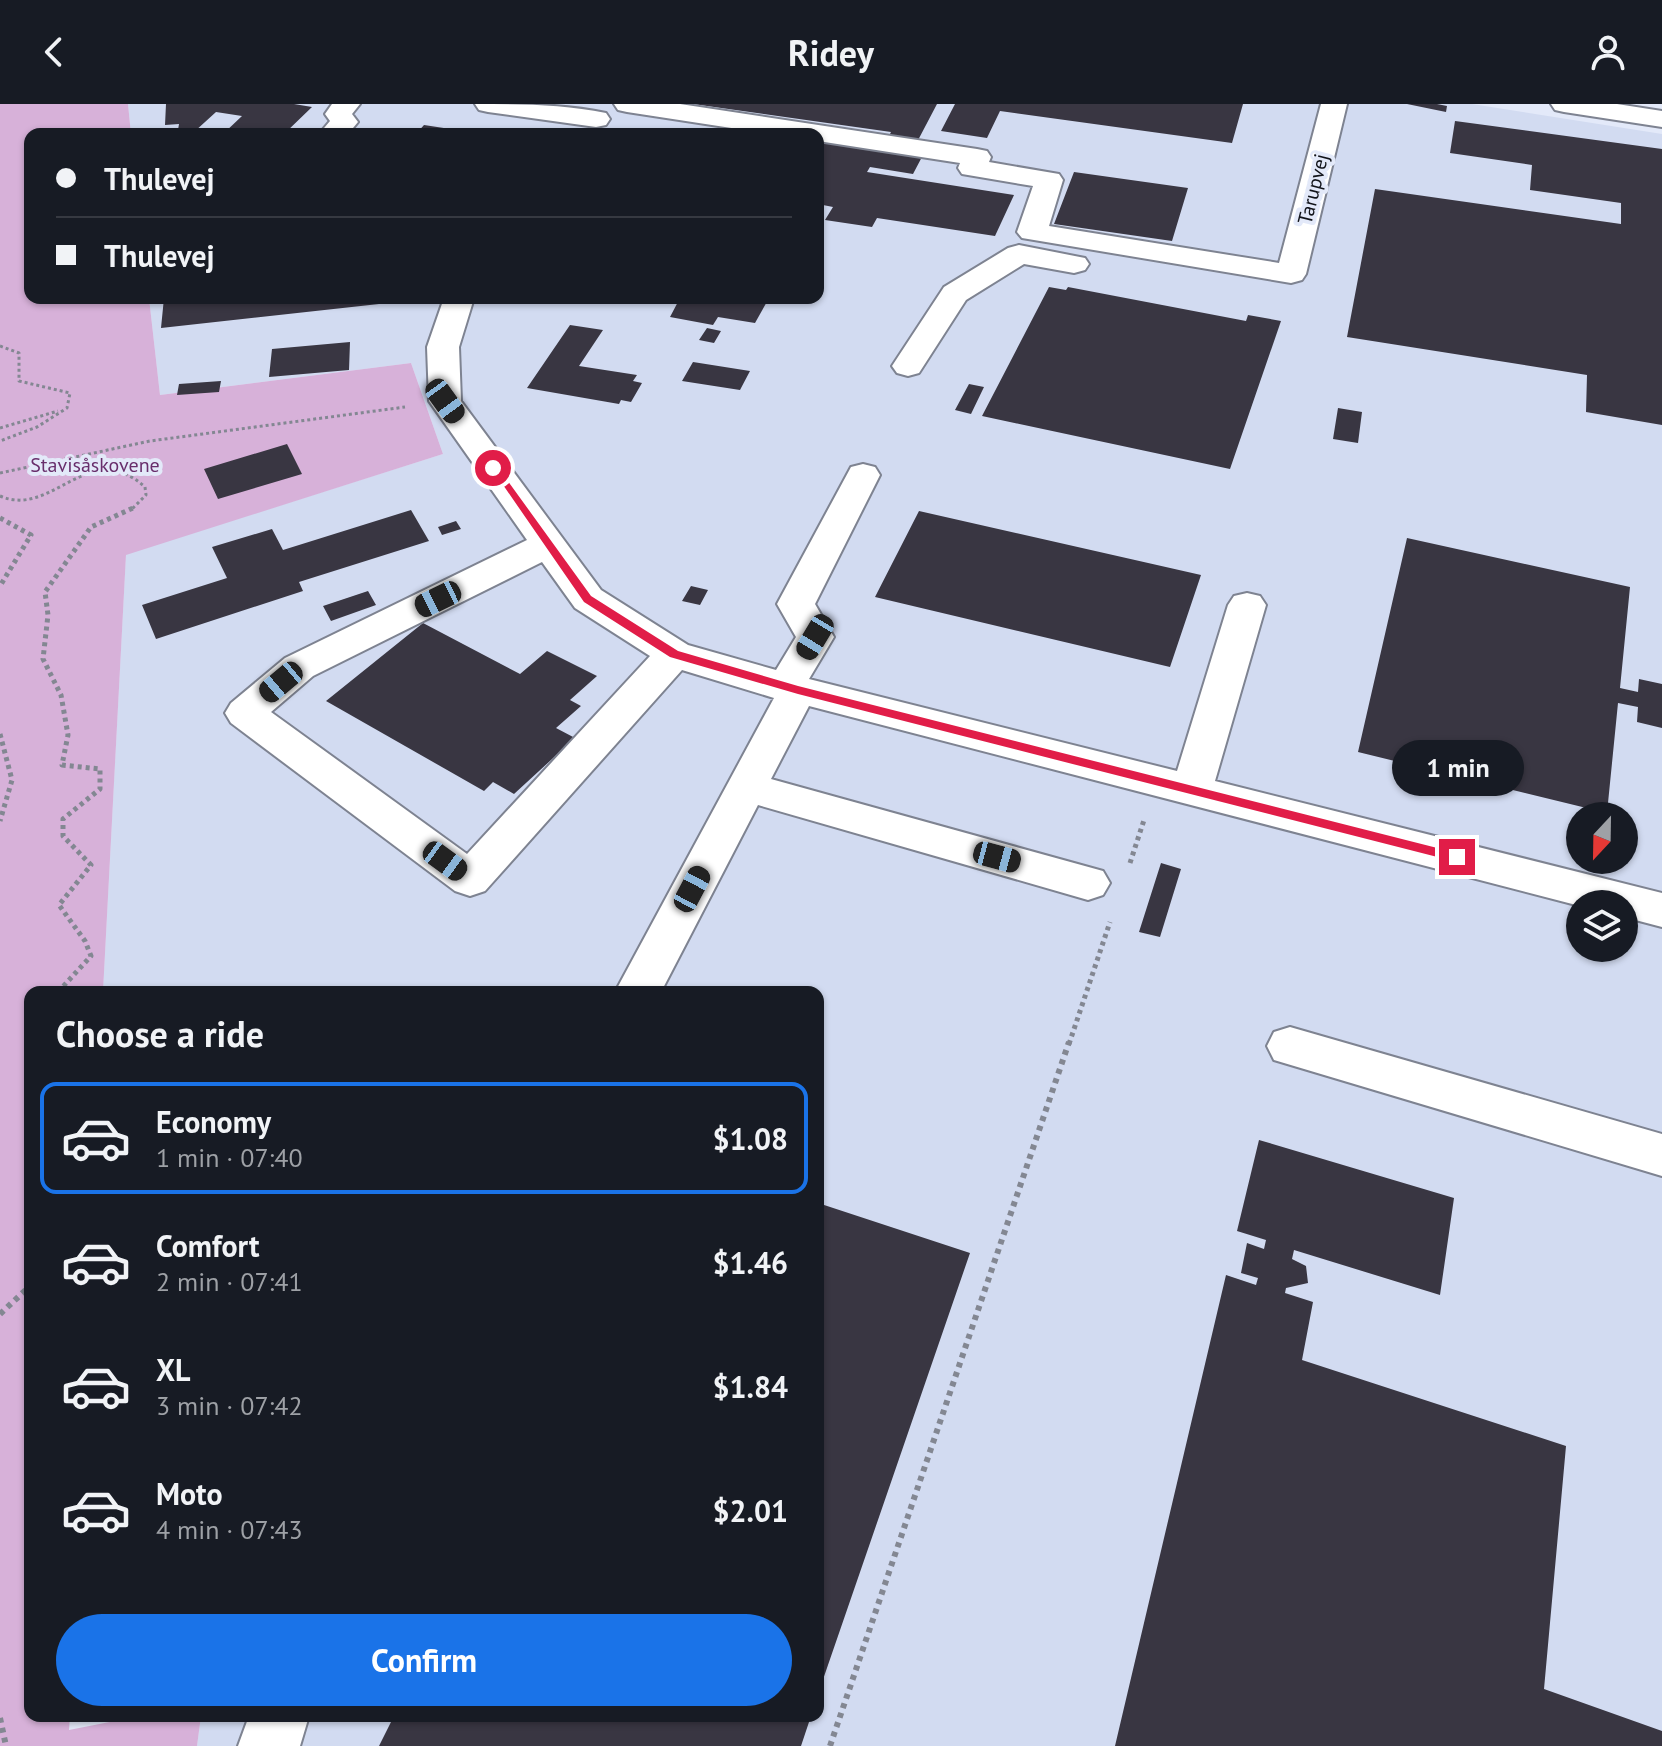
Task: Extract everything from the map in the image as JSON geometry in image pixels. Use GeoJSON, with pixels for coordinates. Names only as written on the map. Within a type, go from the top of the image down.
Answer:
{"type":"FeatureCollection","features":[{"type":"Feature","properties":{"kind":"street"},"geometry":{"type":"LineString","coordinates":[[338,128],[344,122],[338,114],[347,104]]}},
{"type":"Feature","properties":{"kind":"street"},"geometry":{"type":"LineString","coordinates":[[488,104],[596,119]]}},
{"type":"Feature","properties":{"kind":"street"},"geometry":{"type":"LineString","coordinates":[[627,104],[784,128]]}},
{"type":"Feature","properties":{"kind":"street","name":"Tarupvej"},"geometry":{"type":"LineString","coordinates":[[1282,273],[1334,104]]}},
{"type":"Feature","properties":{"kind":"street"},"geometry":{"type":"LineString","coordinates":[[1564,104],[1662,119]]}},
{"type":"Feature","properties":{"kind":"street"},"geometry":{"type":"LineString","coordinates":[[652,128],[665,110]]}},
{"type":"Feature","properties":{"kind":"street"},"geometry":{"type":"LineString","coordinates":[[824,134],[977,157],[972,168],[1049,180],[1032,232],[1282,273]]}},
{"type":"Feature","properties":{"kind":"street"},"geometry":{"type":"LineString","coordinates":[[908,366],[955,294],[1019,254],[1261,298],[1282,273]]}},
{"type":"Feature","properties":{"kind":"street"},"geometry":{"type":"LineString","coordinates":[[457,304],[443,347],[445,401],[588,599],[674,654],[791,688],[1662,910]]}},
{"type":"Feature","properties":{"kind":"street"},"geometry":{"type":"LineString","coordinates":[[641,986],[746,787],[815,637],[796,604],[863,475]]}},
{"type":"Feature","properties":{"kind":"street"},"geometry":{"type":"LineString","coordinates":[[549,544],[299,667],[245,713],[470,879],[674,654]]}},
{"type":"Feature","properties":{"kind":"street"},"geometry":{"type":"LineString","coordinates":[[1174,786],[1247,605]]}},
{"type":"Feature","properties":{"kind":"street"},"geometry":{"type":"LineString","coordinates":[[746,787],[1107,879]]}},
{"type":"Feature","properties":{"kind":"street"},"geometry":{"type":"LineString","coordinates":[[1290,1046],[1662,1155]]}},
{"type":"Feature","properties":{"kind":"street"},"geometry":{"type":"LineString","coordinates":[[269,1746],[277,1722]]}},
{"type":"Feature","properties":{"kind":"path"},"geometry":{"type":"LineString","coordinates":[[0,346],[19,353],[19,381],[70,393],[67,408],[37,427],[0,441]]}},
{"type":"Feature","properties":{"kind":"path"},"geometry":{"type":"LineString","coordinates":[[0,473],[150,441],[445,401]]}},
{"type":"Feature","properties":{"kind":"path"},"geometry":{"type":"LineString","coordinates":[[0,428],[67,408]]}},
{"type":"Feature","properties":{"kind":"path"},"geometry":{"type":"LineString","coordinates":[[0,496],[16,503],[32,501],[65,479],[99,470],[130,474],[145,487],[146,495],[128,513],[91,527],[45,592],[48,615],[43,659],[61,695],[68,735],[62,765],[100,769],[100,789],[63,819],[63,836],[91,865],[59,905],[62,915],[88,940],[91,956],[64,986]]}},
{"type":"Feature","properties":{"kind":"path"},"geometry":{"type":"LineString","coordinates":[[0,518],[31,535],[0,586]]}},
{"type":"Feature","properties":{"kind":"path"},"geometry":{"type":"LineString","coordinates":[[0,734],[12,780],[0,821]]}},
{"type":"Feature","properties":{"kind":"path"},"geometry":{"type":"LineString","coordinates":[[1107,879],[1174,786]]}},
{"type":"Feature","properties":{"kind":"path"},"geometry":{"type":"LineString","coordinates":[[830,1746],[1111,919]]}},
{"type":"Feature","properties":{"kind":"path"},"geometry":{"type":"LineString","coordinates":[[0,1314],[24,1292]]}},
{"type":"Feature","properties":{"kind":"path"},"geometry":{"type":"LineString","coordinates":[[0,1718],[6,1746]]}},
{"type":"Feature","properties":{"kind":"shaded area"},"geometry":{"type":"Polygon","coordinates":[[[128,104],[1472,104],[1662,134],[1662,1746],[197,1746],[200,1722],[824,1722],[824,986],[103,986],[126,554],[443,454],[411,363],[160,395],[150,304],[824,304],[824,128],[130,128],[128,104]]]}},
{"type":"Feature","properties":{"kind":"green space","name":"Stavisåskovene"},"geometry":{"type":"Polygon","coordinates":[[[0,104],[128,104],[130,128],[24,128],[24,304],[150,304],[160,395],[411,363],[443,454],[126,555],[103,986],[24,986],[24,1722],[70,1722],[69,1730],[110,1722],[200,1722],[197,1746],[0,1746],[0,104]]]}},
{"type":"Feature","properties":{"kind":"building"},"geometry":{"type":"Polygon","coordinates":[[[166,104],[294,104],[312,107],[290,128],[229,128],[242,116],[216,112],[198,128],[165,125],[166,104]]]}},
{"type":"Feature","properties":{"kind":"building"},"geometry":{"type":"Polygon","coordinates":[[[693,104],[937,104],[916,144],[887,140],[891,132],[693,104]]]}},
{"type":"Feature","properties":{"kind":"building"},"geometry":{"type":"Polygon","coordinates":[[[955,104],[1243,104],[1232,143],[1000,111],[987,138],[941,131],[955,104]]]}},
{"type":"Feature","properties":{"kind":"building"},"geometry":{"type":"Polygon","coordinates":[[[1407,104],[1437,104],[1447,106],[1446,112],[1407,104]]]}},
{"type":"Feature","properties":{"kind":"building"},"geometry":{"type":"Polygon","coordinates":[[[1455,121],[1662,149],[1662,425],[1586,412],[1587,375],[1347,337],[1375,189],[1621,224],[1621,203],[1530,190],[1532,165],[1450,153],[1455,121]]]}},
{"type":"Feature","properties":{"kind":"building"},"geometry":{"type":"Polygon","coordinates":[[[824,141],[923,155],[913,174],[870,167],[867,172],[1014,195],[995,236],[877,218],[872,227],[825,220],[833,207],[824,205],[824,141]]]}},
{"type":"Feature","properties":{"kind":"building"},"geometry":{"type":"Polygon","coordinates":[[[1074,172],[1188,188],[1172,241],[1054,224],[1074,172]]]}},
{"type":"Feature","properties":{"kind":"building"},"geometry":{"type":"Polygon","coordinates":[[[1049,287],[1066,290],[1068,287],[1246,321],[1248,315],[1281,321],[1230,469],[982,416],[1049,287]]]}},
{"type":"Feature","properties":{"kind":"building"},"geometry":{"type":"Polygon","coordinates":[[[163,304],[379,304],[161,328],[163,304]]]}},
{"type":"Feature","properties":{"kind":"building"},"geometry":{"type":"Polygon","coordinates":[[[677,304],[766,304],[755,323],[718,317],[713,325],[670,317],[677,304]]]}},
{"type":"Feature","properties":{"kind":"building"},"geometry":{"type":"Polygon","coordinates":[[[570,325],[603,330],[579,366],[637,375],[633,381],[642,383],[631,402],[621,400],[619,404],[527,388],[570,325]]]}},
{"type":"Feature","properties":{"kind":"building"},"geometry":{"type":"Polygon","coordinates":[[[707,328],[721,331],[714,343],[699,340],[707,328]]]}},
{"type":"Feature","properties":{"kind":"building"},"geometry":{"type":"Polygon","coordinates":[[[350,342],[349,370],[269,377],[272,349],[350,342]]]}},
{"type":"Feature","properties":{"kind":"building"},"geometry":{"type":"Polygon","coordinates":[[[693,362],[750,371],[740,390],[682,381],[693,362]]]}},
{"type":"Feature","properties":{"kind":"building"},"geometry":{"type":"Polygon","coordinates":[[[221,381],[219,392],[177,395],[179,384],[221,381]]]}},
{"type":"Feature","properties":{"kind":"building"},"geometry":{"type":"Polygon","coordinates":[[[969,384],[984,387],[971,414],[955,410],[969,384]]]}},
{"type":"Feature","properties":{"kind":"building"},"geometry":{"type":"Polygon","coordinates":[[[1338,408],[1362,412],[1358,443],[1333,439],[1338,408]]]}},
{"type":"Feature","properties":{"kind":"building"},"geometry":{"type":"Polygon","coordinates":[[[287,444],[302,474],[218,499],[204,469],[287,444]]]}},
{"type":"Feature","properties":{"kind":"building"},"geometry":{"type":"Polygon","coordinates":[[[411,510],[429,541],[299,582],[303,591],[156,639],[142,605],[227,578],[212,547],[272,529],[283,550],[411,510]]]}},
{"type":"Feature","properties":{"kind":"building"},"geometry":{"type":"Polygon","coordinates":[[[919,511],[1201,575],[1170,667],[875,597],[919,511]]]}},
{"type":"Feature","properties":{"kind":"building"},"geometry":{"type":"Polygon","coordinates":[[[456,521],[461,529],[442,535],[438,527],[456,521]]]}},
{"type":"Feature","properties":{"kind":"building"},"geometry":{"type":"Polygon","coordinates":[[[1407,538],[1630,587],[1620,688],[1638,692],[1639,679],[1662,684],[1662,728],[1637,722],[1638,707],[1618,703],[1608,802],[1566,803],[1358,752],[1407,538]]]}},
{"type":"Feature","properties":{"kind":"building"},"geometry":{"type":"Polygon","coordinates":[[[691,586],[708,590],[700,605],[682,601],[691,586]]]}},
{"type":"Feature","properties":{"kind":"building"},"geometry":{"type":"Polygon","coordinates":[[[368,591],[376,605],[331,621],[323,606],[368,591]]]}},
{"type":"Feature","properties":{"kind":"building"},"geometry":{"type":"Polygon","coordinates":[[[423,623],[520,674],[547,651],[597,676],[570,700],[581,706],[556,728],[575,738],[514,794],[493,782],[484,791],[326,701],[423,623]]]}},
{"type":"Feature","properties":{"kind":"building"},"geometry":{"type":"Polygon","coordinates":[[[1161,863],[1181,869],[1160,937],[1139,932],[1161,863]]]}},
{"type":"Feature","properties":{"kind":"building"},"geometry":{"type":"Polygon","coordinates":[[[1259,1140],[1454,1198],[1440,1295],[1294,1250],[1292,1259],[1306,1266],[1308,1283],[1286,1288],[1285,1293],[1313,1302],[1302,1360],[1566,1446],[1544,1689],[1662,1731],[1662,1746],[1115,1746],[1226,1275],[1256,1285],[1258,1278],[1241,1273],[1247,1243],[1264,1249],[1266,1240],[1237,1231],[1259,1140]]]}},
{"type":"Feature","properties":{"kind":"building"},"geometry":{"type":"Polygon","coordinates":[[[824,1205],[970,1253],[824,1677],[824,1205]]]}},
{"type":"Feature","properties":{"kind":"building"},"geometry":{"type":"Polygon","coordinates":[[[391,1722],[809,1722],[801,1746],[379,1746],[391,1722]]]}},
{"type":"Feature","properties":{"kind":"route"},"geometry":{"type":"LineString","coordinates":[[493,468],[588,599],[674,654],[798,690],[1457,857]]}}]}
